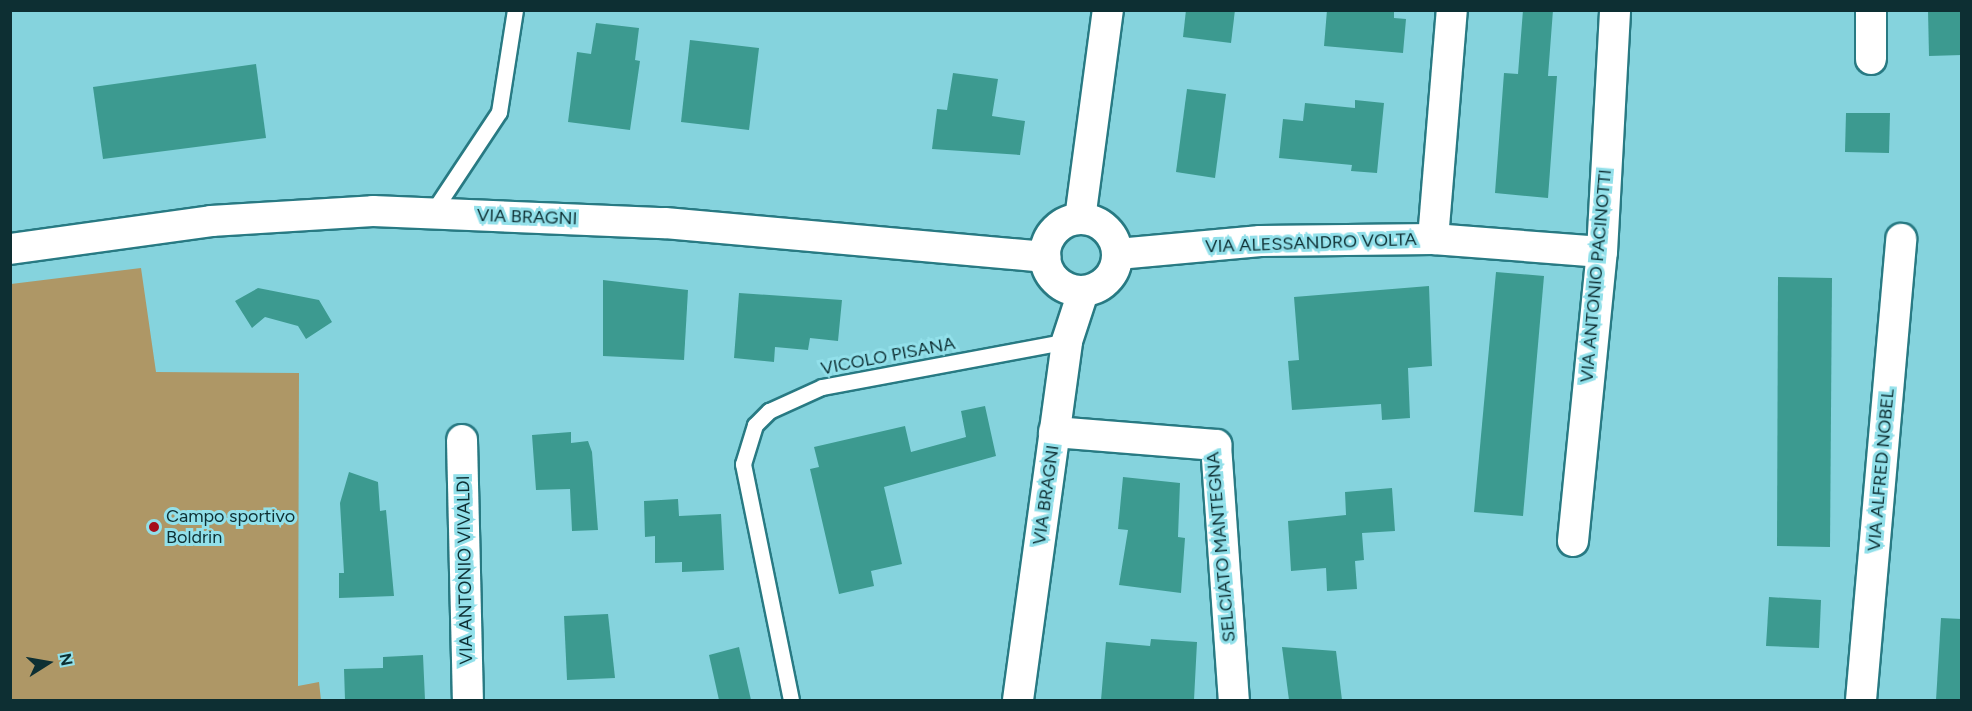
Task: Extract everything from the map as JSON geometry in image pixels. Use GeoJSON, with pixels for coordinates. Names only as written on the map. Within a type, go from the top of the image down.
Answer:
{"type":"FeatureCollection","features":[{"type":"Feature","properties":{"kind":"street"},"geometry":{"type":"LineString","coordinates":[[1080,219],[1108,10]]}},
{"type":"Feature","properties":{"kind":"street","name":"VIA ALESSANDRO VOLTA"},"geometry":{"type":"LineString","coordinates":[[1433,239],[1452,10]]}},
{"type":"Feature","properties":{"kind":"street","name":"VIA ANTONIO PACINOTTI"},"geometry":{"type":"LineString","coordinates":[[1573,541],[1602,252],[1615,10]]}},
{"type":"Feature","properties":{"kind":"street"},"geometry":{"type":"LineString","coordinates":[[1870,59],[1871,10]]}},
{"type":"Feature","properties":{"kind":"street","name":"VIA BRAGNI"},"geometry":{"type":"LineString","coordinates":[[10,249],[211,221],[373,211],[665,223],[1045,256]]}},
{"type":"Feature","properties":{"kind":"street"},"geometry":{"type":"LineString","coordinates":[[1080,219],[1106,229],[1118,254],[1108,280],[1083,292],[1057,282],[1045,256],[1055,231],[1080,219]]}},
{"type":"Feature","properties":{"kind":"street","name":"VIA ALESSANDRO VOLTA"},"geometry":{"type":"LineString","coordinates":[[1118,254],[1260,241],[1433,239],[1602,252]]}},
{"type":"Feature","properties":{"kind":"street","name":"VIA ALFRED NOBEL"},"geometry":{"type":"LineString","coordinates":[[1861,700],[1901,239]]}},
{"type":"Feature","properties":{"kind":"street","name":"VIA BRAGNI"},"geometry":{"type":"LineString","coordinates":[[1018,700],[1067,341],[1083,292]]}},
{"type":"Feature","properties":{"kind":"street","name":"SELCIATO MANTEGNA"},"geometry":{"type":"LineString","coordinates":[[1054,432],[1216,445],[1234,700]]}},
{"type":"Feature","properties":{"kind":"street","name":"VIA ANTONIO VIVALDI"},"geometry":{"type":"LineString","coordinates":[[462,440],[468,700]]}},
{"type":"Feature","properties":{"kind":"lane"},"geometry":{"type":"LineString","coordinates":[[432,213],[499,112],[515,10]]}},
{"type":"Feature","properties":{"kind":"lane","name":"VICOLO PISANA"},"geometry":{"type":"LineString","coordinates":[[791,700],[743,464],[755,425],[769,411],[822,387],[1067,341]]}},
{"type":"Feature","properties":{"kind":"shaded area","name":"Campo sportivo Boldrin"},"geometry":{"type":"Polygon","coordinates":[[[141,268],[156,372],[299,373],[298,686],[319,682],[321,700],[11,700],[11,284],[141,268]]]}},
{"type":"Feature","properties":{"kind":"building"},"geometry":{"type":"Polygon","coordinates":[[[1186,10],[1235,10],[1231,43],[1183,37],[1186,10]]]}},
{"type":"Feature","properties":{"kind":"building"},"geometry":{"type":"Polygon","coordinates":[[[1327,10],[1394,10],[1394,18],[1406,19],[1403,53],[1324,46],[1327,10]]]}},
{"type":"Feature","properties":{"kind":"building"},"geometry":{"type":"Polygon","coordinates":[[[1523,10],[1553,10],[1548,76],[1557,76],[1548,198],[1495,193],[1504,73],[1518,74],[1523,10]]]}},
{"type":"Feature","properties":{"kind":"building"},"geometry":{"type":"Polygon","coordinates":[[[1928,10],[1962,10],[1962,55],[1929,56],[1928,10]]]}},
{"type":"Feature","properties":{"kind":"building"},"geometry":{"type":"Polygon","coordinates":[[[596,23],[639,28],[635,60],[640,61],[630,130],[568,122],[577,52],[591,54],[596,23]]]}},
{"type":"Feature","properties":{"kind":"building"},"geometry":{"type":"Polygon","coordinates":[[[690,40],[759,48],[749,130],[681,122],[690,40]]]}},
{"type":"Feature","properties":{"kind":"building"},"geometry":{"type":"Polygon","coordinates":[[[256,64],[266,138],[103,159],[93,87],[256,64]]]}},
{"type":"Feature","properties":{"kind":"building"},"geometry":{"type":"Polygon","coordinates":[[[953,73],[998,79],[992,116],[1025,121],[1020,155],[932,149],[937,109],[947,110],[953,73]]]}},
{"type":"Feature","properties":{"kind":"building"},"geometry":{"type":"Polygon","coordinates":[[[1187,89],[1226,94],[1215,178],[1176,172],[1187,89]]]}},
{"type":"Feature","properties":{"kind":"building"},"geometry":{"type":"Polygon","coordinates":[[[1355,100],[1384,103],[1377,173],[1351,171],[1352,165],[1279,158],[1283,119],[1303,121],[1305,103],[1355,108],[1355,100]]]}},
{"type":"Feature","properties":{"kind":"building"},"geometry":{"type":"Polygon","coordinates":[[[1846,113],[1890,113],[1889,153],[1845,152],[1846,113]]]}},
{"type":"Feature","properties":{"kind":"building"},"geometry":{"type":"Polygon","coordinates":[[[1496,272],[1544,276],[1523,516],[1474,512],[1496,272]]]}},
{"type":"Feature","properties":{"kind":"building"},"geometry":{"type":"Polygon","coordinates":[[[1778,277],[1832,278],[1830,547],[1777,546],[1778,277]]]}},
{"type":"Feature","properties":{"kind":"building"},"geometry":{"type":"Polygon","coordinates":[[[603,280],[688,290],[684,360],[603,356],[603,280]]]}},
{"type":"Feature","properties":{"kind":"building"},"geometry":{"type":"Polygon","coordinates":[[[1429,286],[1432,366],[1408,368],[1410,418],[1382,420],[1381,404],[1292,410],[1288,361],[1299,360],[1294,297],[1429,286]]]}},
{"type":"Feature","properties":{"kind":"building"},"geometry":{"type":"Polygon","coordinates":[[[258,288],[319,300],[332,322],[306,339],[298,326],[265,317],[252,328],[235,301],[258,288]]]}},
{"type":"Feature","properties":{"kind":"building"},"geometry":{"type":"Polygon","coordinates":[[[739,293],[842,300],[838,341],[810,338],[808,350],[775,347],[774,362],[734,358],[739,293]]]}},
{"type":"Feature","properties":{"kind":"building"},"geometry":{"type":"Polygon","coordinates":[[[985,406],[996,456],[884,487],[902,564],[871,571],[874,586],[839,594],[810,469],[819,467],[814,447],[905,426],[911,452],[966,437],[961,411],[985,406]]]}},
{"type":"Feature","properties":{"kind":"building"},"geometry":{"type":"Polygon","coordinates":[[[571,432],[571,443],[588,441],[592,452],[598,530],[572,531],[570,489],[536,490],[532,435],[571,432]]]}},
{"type":"Feature","properties":{"kind":"building"},"geometry":{"type":"Polygon","coordinates":[[[349,472],[378,482],[380,511],[386,510],[394,596],[339,598],[339,573],[344,573],[340,503],[349,472]]]}},
{"type":"Feature","properties":{"kind":"building"},"geometry":{"type":"Polygon","coordinates":[[[1123,477],[1180,483],[1178,537],[1185,538],[1181,593],[1119,585],[1128,530],[1118,529],[1123,477]]]}},
{"type":"Feature","properties":{"kind":"building"},"geometry":{"type":"Polygon","coordinates":[[[1392,488],[1395,531],[1362,533],[1364,560],[1355,561],[1357,589],[1327,591],[1326,568],[1291,571],[1288,521],[1346,515],[1345,492],[1392,488]]]}},
{"type":"Feature","properties":{"kind":"building"},"geometry":{"type":"Polygon","coordinates":[[[678,499],[679,516],[721,514],[724,570],[682,572],[682,562],[655,563],[655,536],[645,537],[644,501],[678,499]]]}},
{"type":"Feature","properties":{"kind":"building"},"geometry":{"type":"Polygon","coordinates":[[[1769,597],[1821,600],[1819,648],[1766,646],[1769,597]]]}},
{"type":"Feature","properties":{"kind":"building"},"geometry":{"type":"Polygon","coordinates":[[[608,614],[615,678],[567,680],[564,616],[608,614]]]}},
{"type":"Feature","properties":{"kind":"building"},"geometry":{"type":"Polygon","coordinates":[[[1941,618],[1962,619],[1962,700],[1936,700],[1941,618]]]}},
{"type":"Feature","properties":{"kind":"building"},"geometry":{"type":"Polygon","coordinates":[[[1151,639],[1197,642],[1194,700],[1101,700],[1106,642],[1150,646],[1151,639]]]}},
{"type":"Feature","properties":{"kind":"building"},"geometry":{"type":"Polygon","coordinates":[[[739,647],[751,700],[719,700],[709,655],[739,647]]]}},
{"type":"Feature","properties":{"kind":"building"},"geometry":{"type":"Polygon","coordinates":[[[1282,647],[1336,651],[1342,700],[1289,700],[1282,647]]]}},
{"type":"Feature","properties":{"kind":"building"},"geometry":{"type":"Polygon","coordinates":[[[423,655],[425,700],[345,700],[344,669],[383,668],[383,657],[423,655]]]}},
{"type":"Feature","properties":{"kind":"place","name":"Campo sportivo Boldrin"},"geometry":{"type":"Point","coordinates":[154,527]}}]}
